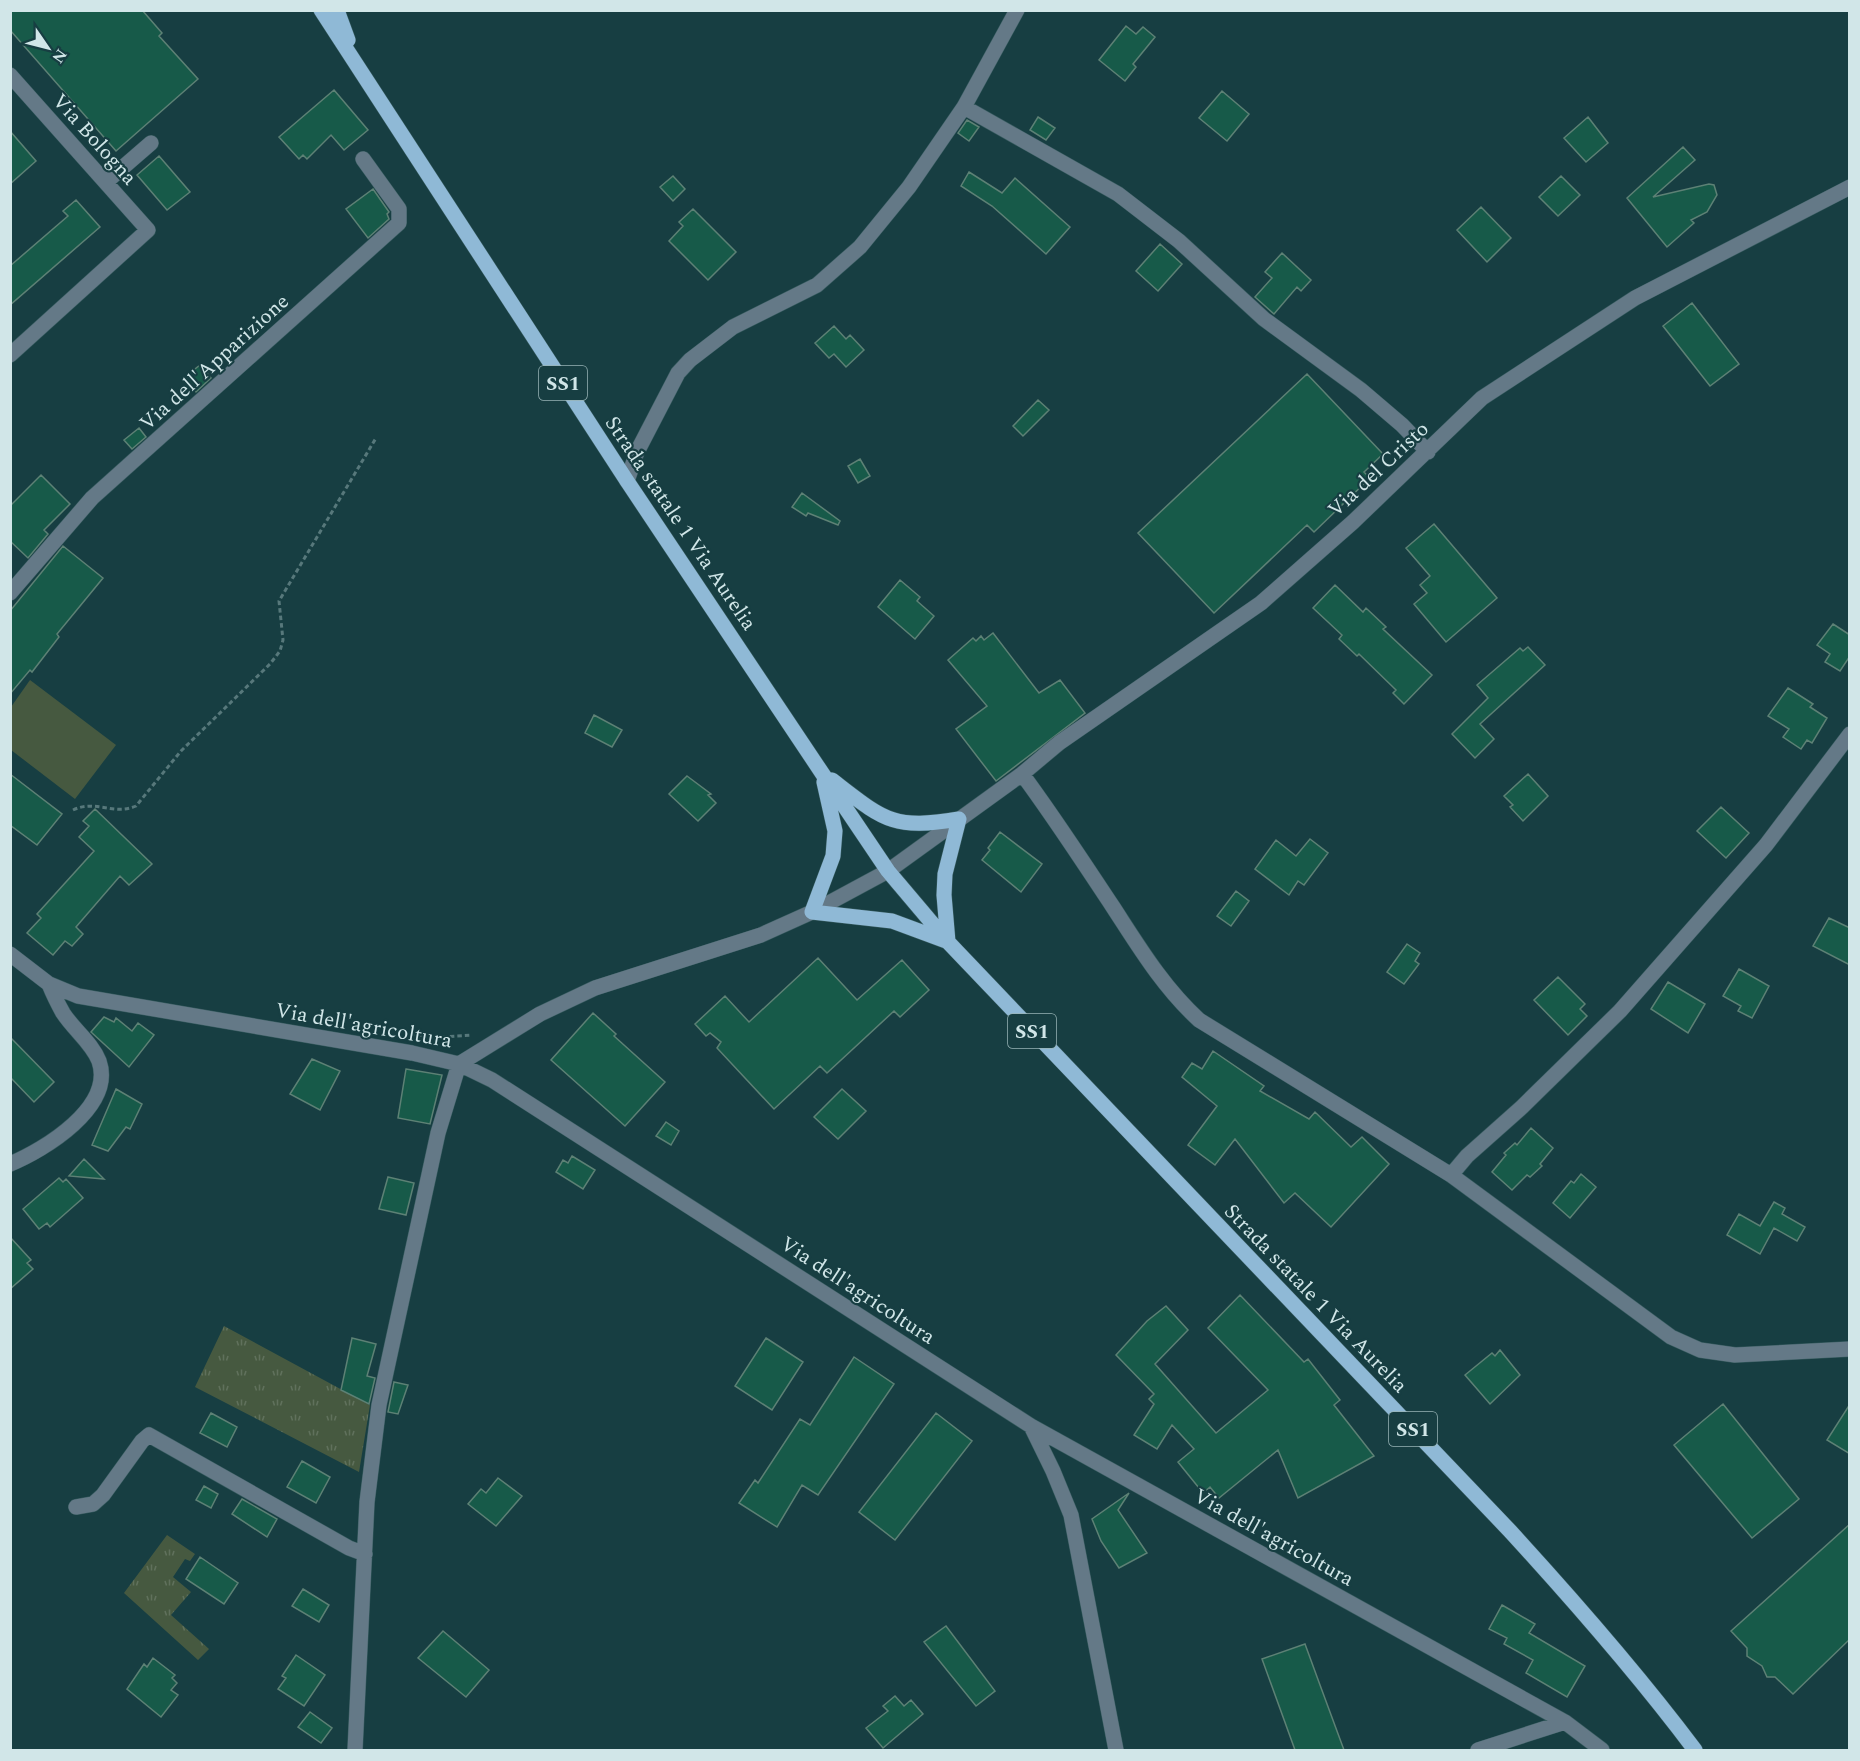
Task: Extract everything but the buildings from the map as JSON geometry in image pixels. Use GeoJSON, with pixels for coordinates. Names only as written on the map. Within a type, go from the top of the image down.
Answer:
{"type":"FeatureCollection","features":[{"type":"Feature","properties":{"kind":"main road","name":"SS1"},"geometry":{"type":"LineString","coordinates":[[321,10],[369,83]]}},
{"type":"Feature","properties":{"kind":"main road"},"geometry":{"type":"LineString","coordinates":[[337,10],[369,83]]}},
{"type":"Feature","properties":{"kind":"main road","name":"Strada statale 1 Via Aurelia"},"geometry":{"type":"LineString","coordinates":[[369,83],[627,481],[822,773]]}},
{"type":"Feature","properties":{"kind":"main road","name":"SS1"},"geometry":{"type":"LineString","coordinates":[[822,773],[888,871],[948,942]]}},
{"type":"Feature","properties":{"kind":"main road"},"geometry":{"type":"LineString","coordinates":[[822,773],[878,816],[891,822],[925,825],[959,819],[945,874],[944,896],[948,942],[892,921],[812,912],[833,856],[835,831],[822,773]]}},
{"type":"Feature","properties":{"kind":"main road","name":"Strada statale 1 Via Aurelia"},"geometry":{"type":"LineString","coordinates":[[948,942],[1510,1531],[1579,1607],[1658,1701],[1695,1750]]}},
{"type":"Feature","properties":{"kind":"street"},"geometry":{"type":"LineString","coordinates":[[627,481],[637,452],[678,373],[733,327],[816,285],[860,247],[909,188],[964,107],[1017,10]]}},
{"type":"Feature","properties":{"kind":"street","name":"Via Bologna"},"geometry":{"type":"LineString","coordinates":[[10,75],[148,230],[10,355]]}},
{"type":"Feature","properties":{"kind":"street"},"geometry":{"type":"LineString","coordinates":[[964,107],[1118,194],[1179,241],[1264,319],[1361,390],[1402,425],[1428,452]]}},
{"type":"Feature","properties":{"kind":"street"},"geometry":{"type":"LineString","coordinates":[[105,182],[151,143]]}},
{"type":"Feature","properties":{"kind":"street","name":"Via dell'Apparizione"},"geometry":{"type":"LineString","coordinates":[[10,593],[92,498],[399,224],[399,209],[363,159]]}},
{"type":"Feature","properties":{"kind":"street","name":"Via del Cristo"},"geometry":{"type":"LineString","coordinates":[[459,1064],[540,1014],[595,988],[716,951],[812,912],[888,871],[1022,774],[1059,743],[1261,603],[1428,452],[1482,398],[1635,298],[1850,187]]}},
{"type":"Feature","properties":{"kind":"street"},"geometry":{"type":"LineString","coordinates":[[1451,1175],[1467,1156],[1522,1107],[1620,1011],[1766,845],[1850,734]]}},
{"type":"Feature","properties":{"kind":"street"},"geometry":{"type":"LineString","coordinates":[[1022,774],[1057,822],[1158,976],[1199,1020],[1451,1175],[1663,1331],[1700,1350],[1735,1355],[1850,1349]]}},
{"type":"Feature","properties":{"kind":"street"},"geometry":{"type":"LineString","coordinates":[[10,954],[49,984],[64,1014],[99,1061],[101,1073],[99,1086],[88,1108],[60,1138],[36,1154],[10,1164]]}},
{"type":"Feature","properties":{"kind":"street","name":"Via dell'agricoltura"},"geometry":{"type":"LineString","coordinates":[[49,984],[78,996],[412,1053],[459,1064],[492,1080],[1030,1426],[1565,1722],[1602,1750]]}},
{"type":"Feature","properties":{"kind":"street"},"geometry":{"type":"LineString","coordinates":[[355,1750],[369,1470],[379,1405],[438,1133],[459,1064]]}},
{"type":"Feature","properties":{"kind":"street"},"geometry":{"type":"LineString","coordinates":[[1030,1426],[1053,1470],[1071,1515],[1116,1750]]}},
{"type":"Feature","properties":{"kind":"street"},"geometry":{"type":"LineString","coordinates":[[76,1508],[93,1504],[103,1495],[142,1441],[150,1435],[349,1548],[364,1554]]}},
{"type":"Feature","properties":{"kind":"street"},"geometry":{"type":"LineString","coordinates":[[1478,1750],[1565,1722]]}},
{"type":"Feature","properties":{"kind":"path"},"geometry":{"type":"LineString","coordinates":[[73,810],[85,804],[126,811],[136,806],[181,751],[270,664],[280,651],[283,640],[279,601],[376,438]]}},
{"type":"Feature","properties":{"kind":"green space"},"geometry":{"type":"Polygon","coordinates":[[[30,680],[116,745],[75,799],[11,750],[11,707],[30,680]]]}},
{"type":"Feature","properties":{"kind":"green space"},"geometry":{"type":"Polygon","coordinates":[[[224,1326],[370,1405],[359,1472],[195,1387],[224,1326]]]}},
{"type":"Feature","properties":{"kind":"green space"},"geometry":{"type":"Polygon","coordinates":[[[167,1535],[195,1554],[190,1561],[185,1559],[173,1577],[191,1592],[171,1615],[209,1649],[198,1660],[124,1593],[167,1535]]]}}]}
